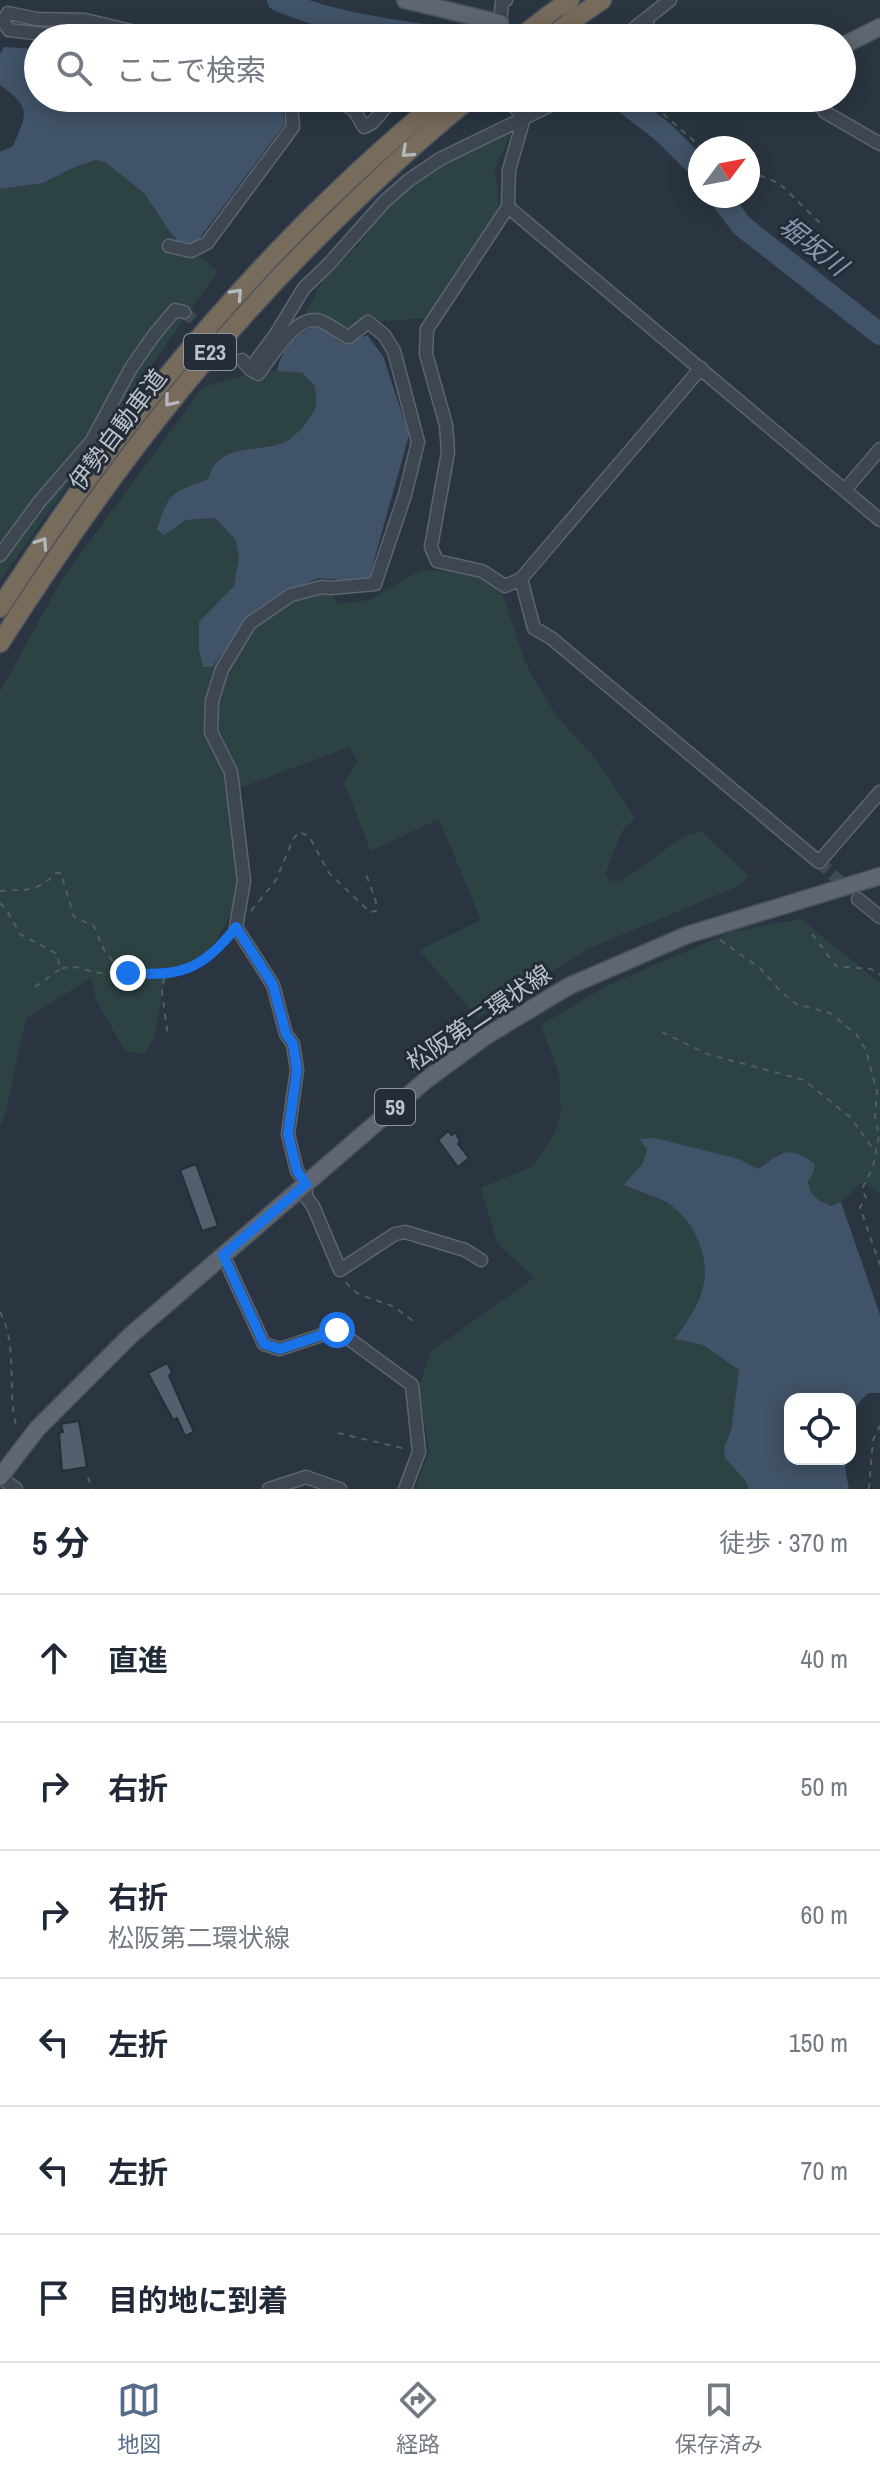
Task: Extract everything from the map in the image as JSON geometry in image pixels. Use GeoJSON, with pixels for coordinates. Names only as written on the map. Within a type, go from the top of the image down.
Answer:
{"type":"FeatureCollection","features":[{"type":"Feature","properties":{"kind":"highway"},"geometry":{"type":"LineString","coordinates":[[537,24],[570,0]]}},
{"type":"Feature","properties":{"kind":"highway"},"geometry":{"type":"LineString","coordinates":[[568,24],[602,0]]}},
{"type":"Feature","properties":{"kind":"highway","name":"伊勢自動車道"},"geometry":{"type":"LineString","coordinates":[[0,608],[78,490],[172,368],[294,234],[425,112]]}},
{"type":"Feature","properties":{"kind":"highway","name":"伊勢自動車道"},"geometry":{"type":"LineString","coordinates":[[0,643],[50,564],[110,479],[186,380],[244,312],[388,170],[455,112]]}},
{"type":"Feature","properties":{"kind":"main road"},"geometry":{"type":"LineString","coordinates":[[405,0],[500,23]]}},
{"type":"Feature","properties":{"kind":"main road"},"geometry":{"type":"LineString","coordinates":[[856,39],[880,27]]}},
{"type":"Feature","properties":{"kind":"main road","name":"松阪第二環状線"},"geometry":{"type":"LineString","coordinates":[[0,1477],[37,1429],[131,1335],[426,1080],[486,1036],[569,986],[687,935],[880,876]]}},
{"type":"Feature","properties":{"kind":"street"},"geometry":{"type":"LineString","coordinates":[[500,23],[502,3],[506,0]]}},
{"type":"Feature","properties":{"kind":"street"},"geometry":{"type":"LineString","coordinates":[[640,24],[670,0]]}},
{"type":"Feature","properties":{"kind":"street"},"geometry":{"type":"LineString","coordinates":[[24,32],[9,30],[3,21],[8,13],[37,19],[85,20],[102,24]]}},
{"type":"Feature","properties":{"kind":"street"},"geometry":{"type":"LineString","coordinates":[[646,19],[647,24]]}},
{"type":"Feature","properties":{"kind":"street"},"geometry":{"type":"LineString","coordinates":[[169,246],[191,251],[207,243],[293,127],[292,112]]}},
{"type":"Feature","properties":{"kind":"street"},"geometry":{"type":"LineString","coordinates":[[355,112],[364,127],[382,112]]}},
{"type":"Feature","properties":{"kind":"street"},"geometry":{"type":"LineString","coordinates":[[519,112],[524,118]]}},
{"type":"Feature","properties":{"kind":"street"},"geometry":{"type":"LineString","coordinates":[[481,1260],[465,1250],[405,1232],[395,1234],[340,1270],[313,1206],[306,1197],[306,1184],[297,1171],[288,1134],[297,1070],[293,1044],[286,1034],[273,985],[236,927],[244,881],[231,772],[211,732],[212,701],[222,669],[250,623],[291,595],[322,587],[375,584],[405,495],[418,442],[394,351],[373,324],[368,322],[349,337],[320,321],[308,321],[296,325],[258,374],[246,365],[276,334],[304,288],[385,201],[409,180],[440,159],[536,112]]}},
{"type":"Feature","properties":{"kind":"street"},"geometry":{"type":"LineString","coordinates":[[825,112],[880,144]]}},
{"type":"Feature","properties":{"kind":"street"},"geometry":{"type":"LineString","coordinates":[[524,118],[509,170],[508,207],[427,329],[426,354],[446,425],[448,452],[431,547],[437,561],[482,571],[505,586],[521,579],[701,368]]}},
{"type":"Feature","properties":{"kind":"street"},"geometry":{"type":"LineString","coordinates":[[508,207],[880,520]]}},
{"type":"Feature","properties":{"kind":"street"},"geometry":{"type":"LineString","coordinates":[[0,555],[40,501],[91,442],[131,368],[154,335],[175,310],[184,312]]}},
{"type":"Feature","properties":{"kind":"street"},"geometry":{"type":"LineString","coordinates":[[845,490],[880,449]]}},
{"type":"Feature","properties":{"kind":"street"},"geometry":{"type":"LineString","coordinates":[[521,579],[534,628],[551,638],[819,862],[880,792]]}},
{"type":"Feature","properties":{"kind":"street"},"geometry":{"type":"LineString","coordinates":[[858,899],[880,917]]}},
{"type":"Feature","properties":{"kind":"street"},"geometry":{"type":"LineString","coordinates":[[223,1255],[264,1344],[280,1349],[337,1330],[412,1385],[419,1452],[405,1489]]}},
{"type":"Feature","properties":{"kind":"street"},"geometry":{"type":"LineString","coordinates":[[0,1477],[16,1489]]}},
{"type":"Feature","properties":{"kind":"street"},"geometry":{"type":"LineString","coordinates":[[269,1489],[306,1477],[340,1489]]}},
{"type":"Feature","properties":{"kind":"path"},"geometry":{"type":"LineString","coordinates":[[661,112],[688,136]]}},
{"type":"Feature","properties":{"kind":"path"},"geometry":{"type":"LineString","coordinates":[[760,176],[779,183],[821,224]]}},
{"type":"Feature","properties":{"kind":"path"},"geometry":{"type":"LineString","coordinates":[[35,987],[60,969],[74,964],[99,973],[164,976],[206,959],[245,919],[276,880],[299,832],[309,836],[329,873],[370,912],[376,911],[366,874]]}},
{"type":"Feature","properties":{"kind":"path"},"geometry":{"type":"LineString","coordinates":[[0,891],[35,889],[44,886],[56,873],[61,873],[74,917],[94,926],[104,950],[121,972]]}},
{"type":"Feature","properties":{"kind":"path"},"geometry":{"type":"LineString","coordinates":[[0,903],[20,934],[57,954],[60,969]]}},
{"type":"Feature","properties":{"kind":"path"},"geometry":{"type":"LineString","coordinates":[[812,934],[836,966],[871,969],[880,975]]}},
{"type":"Feature","properties":{"kind":"path"},"geometry":{"type":"LineString","coordinates":[[719,939],[760,968],[796,1004],[830,1013],[856,1034],[866,1050],[877,1092],[875,1116],[879,1136],[876,1154],[862,1189],[866,1198],[860,1207],[880,1265]]}},
{"type":"Feature","properties":{"kind":"path"},"geometry":{"type":"LineString","coordinates":[[164,976],[162,992],[168,1036]]}},
{"type":"Feature","properties":{"kind":"path"},"geometry":{"type":"LineString","coordinates":[[662,1032],[707,1054],[804,1080],[851,1118],[876,1154]]}},
{"type":"Feature","properties":{"kind":"path"},"geometry":{"type":"LineString","coordinates":[[340,1270],[349,1287],[396,1308],[413,1321]]}},
{"type":"Feature","properties":{"kind":"path"},"geometry":{"type":"LineString","coordinates":[[0,1312],[8,1328],[15,1422],[26,1443]]}},
{"type":"Feature","properties":{"kind":"path"},"geometry":{"type":"LineString","coordinates":[[869,1489],[873,1440],[880,1426]]}},
{"type":"Feature","properties":{"kind":"path"},"geometry":{"type":"LineString","coordinates":[[338,1433],[419,1452]]}},
{"type":"Feature","properties":{"kind":"path"},"geometry":{"type":"LineString","coordinates":[[88,1477],[92,1489]]}},
{"type":"Feature","properties":{"kind":"green space"},"geometry":{"type":"Polygon","coordinates":[[[514,126],[495,169],[500,213],[427,318],[381,321],[356,334],[301,322],[323,280],[358,246],[390,197],[411,177],[514,126]]]}},
{"type":"Feature","properties":{"kind":"green space"},"geometry":{"type":"Polygon","coordinates":[[[96,160],[106,162],[144,193],[173,236],[218,271],[0,581],[0,189],[43,183],[96,160]]]}},
{"type":"Feature","properties":{"kind":"green space"},"geometry":{"type":"Polygon","coordinates":[[[252,373],[302,373],[315,386],[316,405],[308,421],[283,443],[239,451],[220,459],[208,479],[179,491],[169,500],[157,529],[186,520],[215,518],[235,539],[239,557],[234,586],[199,623],[212,667],[239,631],[299,586],[318,578],[338,604],[369,600],[421,570],[452,571],[489,580],[502,593],[525,662],[535,681],[559,719],[597,760],[635,818],[622,831],[605,875],[611,881],[621,881],[683,837],[701,831],[749,876],[739,886],[588,949],[478,1018],[419,950],[481,920],[439,819],[371,851],[344,783],[357,761],[349,747],[237,789],[234,861],[239,899],[212,948],[165,981],[154,1038],[144,1054],[125,1051],[95,998],[91,978],[26,1018],[5,1116],[0,1125],[0,692],[62,579],[203,387],[252,373]]]}},
{"type":"Feature","properties":{"kind":"green space"},"geometry":{"type":"Polygon","coordinates":[[[801,919],[880,983],[880,1193],[862,1182],[841,1202],[831,1206],[811,1191],[808,1181],[813,1173],[781,1152],[758,1169],[739,1159],[640,1139],[647,1149],[643,1163],[625,1185],[666,1202],[684,1217],[697,1236],[704,1259],[704,1283],[693,1312],[675,1339],[703,1345],[739,1370],[731,1430],[724,1449],[725,1458],[746,1480],[749,1489],[415,1489],[429,1451],[419,1388],[431,1351],[534,1278],[497,1243],[481,1188],[533,1166],[555,1133],[561,1114],[559,1074],[541,1025],[606,986],[731,932],[801,919]]]}},
{"type":"Feature","properties":{"kind":"water"},"geometry":{"type":"Polygon","coordinates":[[[4,47],[24,48],[24,112],[18,100],[0,85],[0,54],[4,47]]]}},
{"type":"Feature","properties":{"kind":"water"},"geometry":{"type":"Polygon","coordinates":[[[24,112],[283,112],[285,124],[190,251],[173,236],[144,193],[105,162],[96,160],[77,166],[43,183],[0,189],[0,152],[13,146],[24,112]]]}},
{"type":"Feature","properties":{"kind":"water"},"geometry":{"type":"Polygon","coordinates":[[[314,327],[334,331],[338,341],[351,341],[367,335],[383,356],[409,435],[368,582],[318,578],[299,586],[239,631],[212,667],[203,667],[199,651],[199,622],[234,586],[239,557],[235,539],[215,518],[186,520],[164,535],[157,529],[169,500],[179,491],[208,479],[220,459],[239,451],[283,443],[307,421],[316,405],[315,386],[302,373],[277,371],[290,344],[314,327]]]}},
{"type":"Feature","properties":{"kind":"water"},"geometry":{"type":"Polygon","coordinates":[[[655,1138],[739,1159],[758,1169],[779,1155],[798,1154],[815,1164],[808,1181],[813,1194],[831,1206],[841,1202],[880,1315],[880,1393],[869,1393],[856,1407],[856,1393],[784,1393],[784,1465],[846,1465],[849,1489],[749,1489],[725,1458],[724,1448],[731,1430],[739,1370],[703,1345],[675,1339],[702,1291],[704,1260],[697,1237],[684,1217],[666,1202],[624,1185],[643,1163],[647,1149],[639,1139],[655,1138]]]}},
{"type":"Feature","properties":{"kind":"building"},"geometry":{"type":"Polygon","coordinates":[[[448,1131],[452,1135],[455,1132],[460,1141],[458,1144],[469,1158],[458,1167],[438,1140],[448,1131]]]}},
{"type":"Feature","properties":{"kind":"building"},"geometry":{"type":"Polygon","coordinates":[[[196,1164],[218,1226],[202,1231],[180,1170],[196,1164]]]}},
{"type":"Feature","properties":{"kind":"building"},"geometry":{"type":"Polygon","coordinates":[[[167,1363],[172,1372],[169,1376],[194,1432],[185,1436],[148,1373],[167,1363]]]}},
{"type":"Feature","properties":{"kind":"building"},"geometry":{"type":"Polygon","coordinates":[[[79,1421],[87,1467],[62,1471],[61,1424],[79,1421]]]}},
{"type":"Feature","properties":{"kind":"waterway","name":"堀坂川"},"geometry":{"type":"LineString","coordinates":[[278,0],[358,24]]}},
{"type":"Feature","properties":{"kind":"waterway","name":"堀坂川"},"geometry":{"type":"LineString","coordinates":[[637,112],[688,157]]}},
{"type":"Feature","properties":{"kind":"waterway","name":"堀坂川"},"geometry":{"type":"LineString","coordinates":[[728,208],[742,226],[880,334]]}},
{"type":"Feature","properties":{"kind":"tunnel"},"geometry":{"type":"LineString","coordinates":[[184,312],[242,360]]}},
{"type":"Feature","properties":{"kind":"tunnel"},"geometry":{"type":"LineString","coordinates":[[819,862],[849,890]]}},
{"type":"Feature","properties":{"kind":"route"},"geometry":{"type":"LineString","coordinates":[[128,973],[164,976],[192,967],[206,959],[236,927],[273,985],[286,1034],[293,1044],[297,1070],[288,1134],[297,1171],[306,1184],[223,1255],[264,1344],[280,1349],[337,1330]]}}]}
